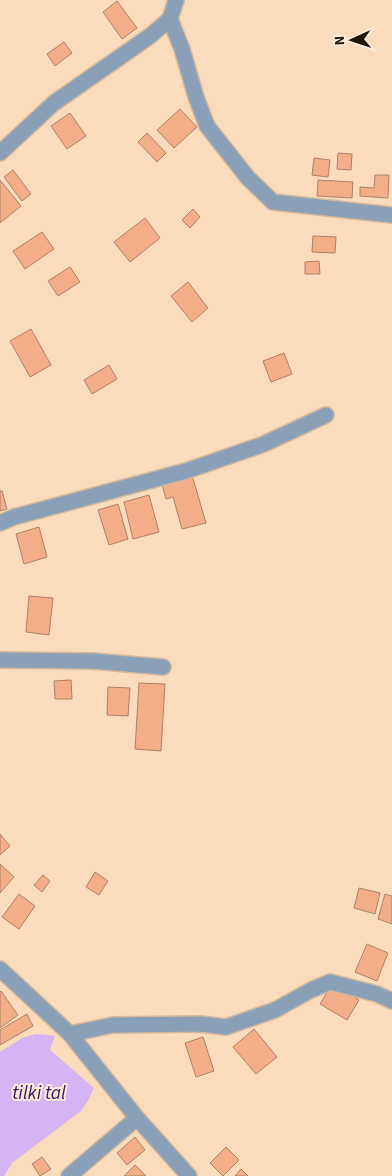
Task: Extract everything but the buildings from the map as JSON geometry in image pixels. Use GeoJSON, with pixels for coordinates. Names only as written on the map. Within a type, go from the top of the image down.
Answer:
{"type":"FeatureCollection","features":[{"type":"Feature","properties":{"kind":"street"},"geometry":{"type":"LineString","coordinates":[[0,153],[54,103],[150,36],[170,19],[176,0]]}},
{"type":"Feature","properties":{"kind":"street"},"geometry":{"type":"LineString","coordinates":[[170,19],[182,49],[196,97],[207,126],[248,178],[273,202],[392,215]]}},
{"type":"Feature","properties":{"kind":"street"},"geometry":{"type":"LineString","coordinates":[[0,524],[14,516],[186,471],[264,444],[326,415]]}},
{"type":"Feature","properties":{"kind":"street"},"geometry":{"type":"LineString","coordinates":[[0,660],[92,661],[163,668]]}},
{"type":"Feature","properties":{"kind":"street"},"geometry":{"type":"LineString","coordinates":[[0,969],[70,1034],[137,1118],[189,1176]]}},
{"type":"Feature","properties":{"kind":"street"},"geometry":{"type":"LineString","coordinates":[[70,1034],[113,1024],[202,1024],[226,1027],[275,1010],[330,982],[378,994],[392,1000]]}},
{"type":"Feature","properties":{"kind":"street"},"geometry":{"type":"LineString","coordinates":[[69,1176],[137,1118]]}},
{"type":"Feature","properties":{"kind":"water","name":"tilki tal"},"geometry":{"type":"Polygon","coordinates":[[[36,1034],[55,1036],[50,1050],[94,1088],[81,1111],[12,1163],[4,1176],[0,1176],[0,1052],[22,1038],[36,1034]]]}}]}
